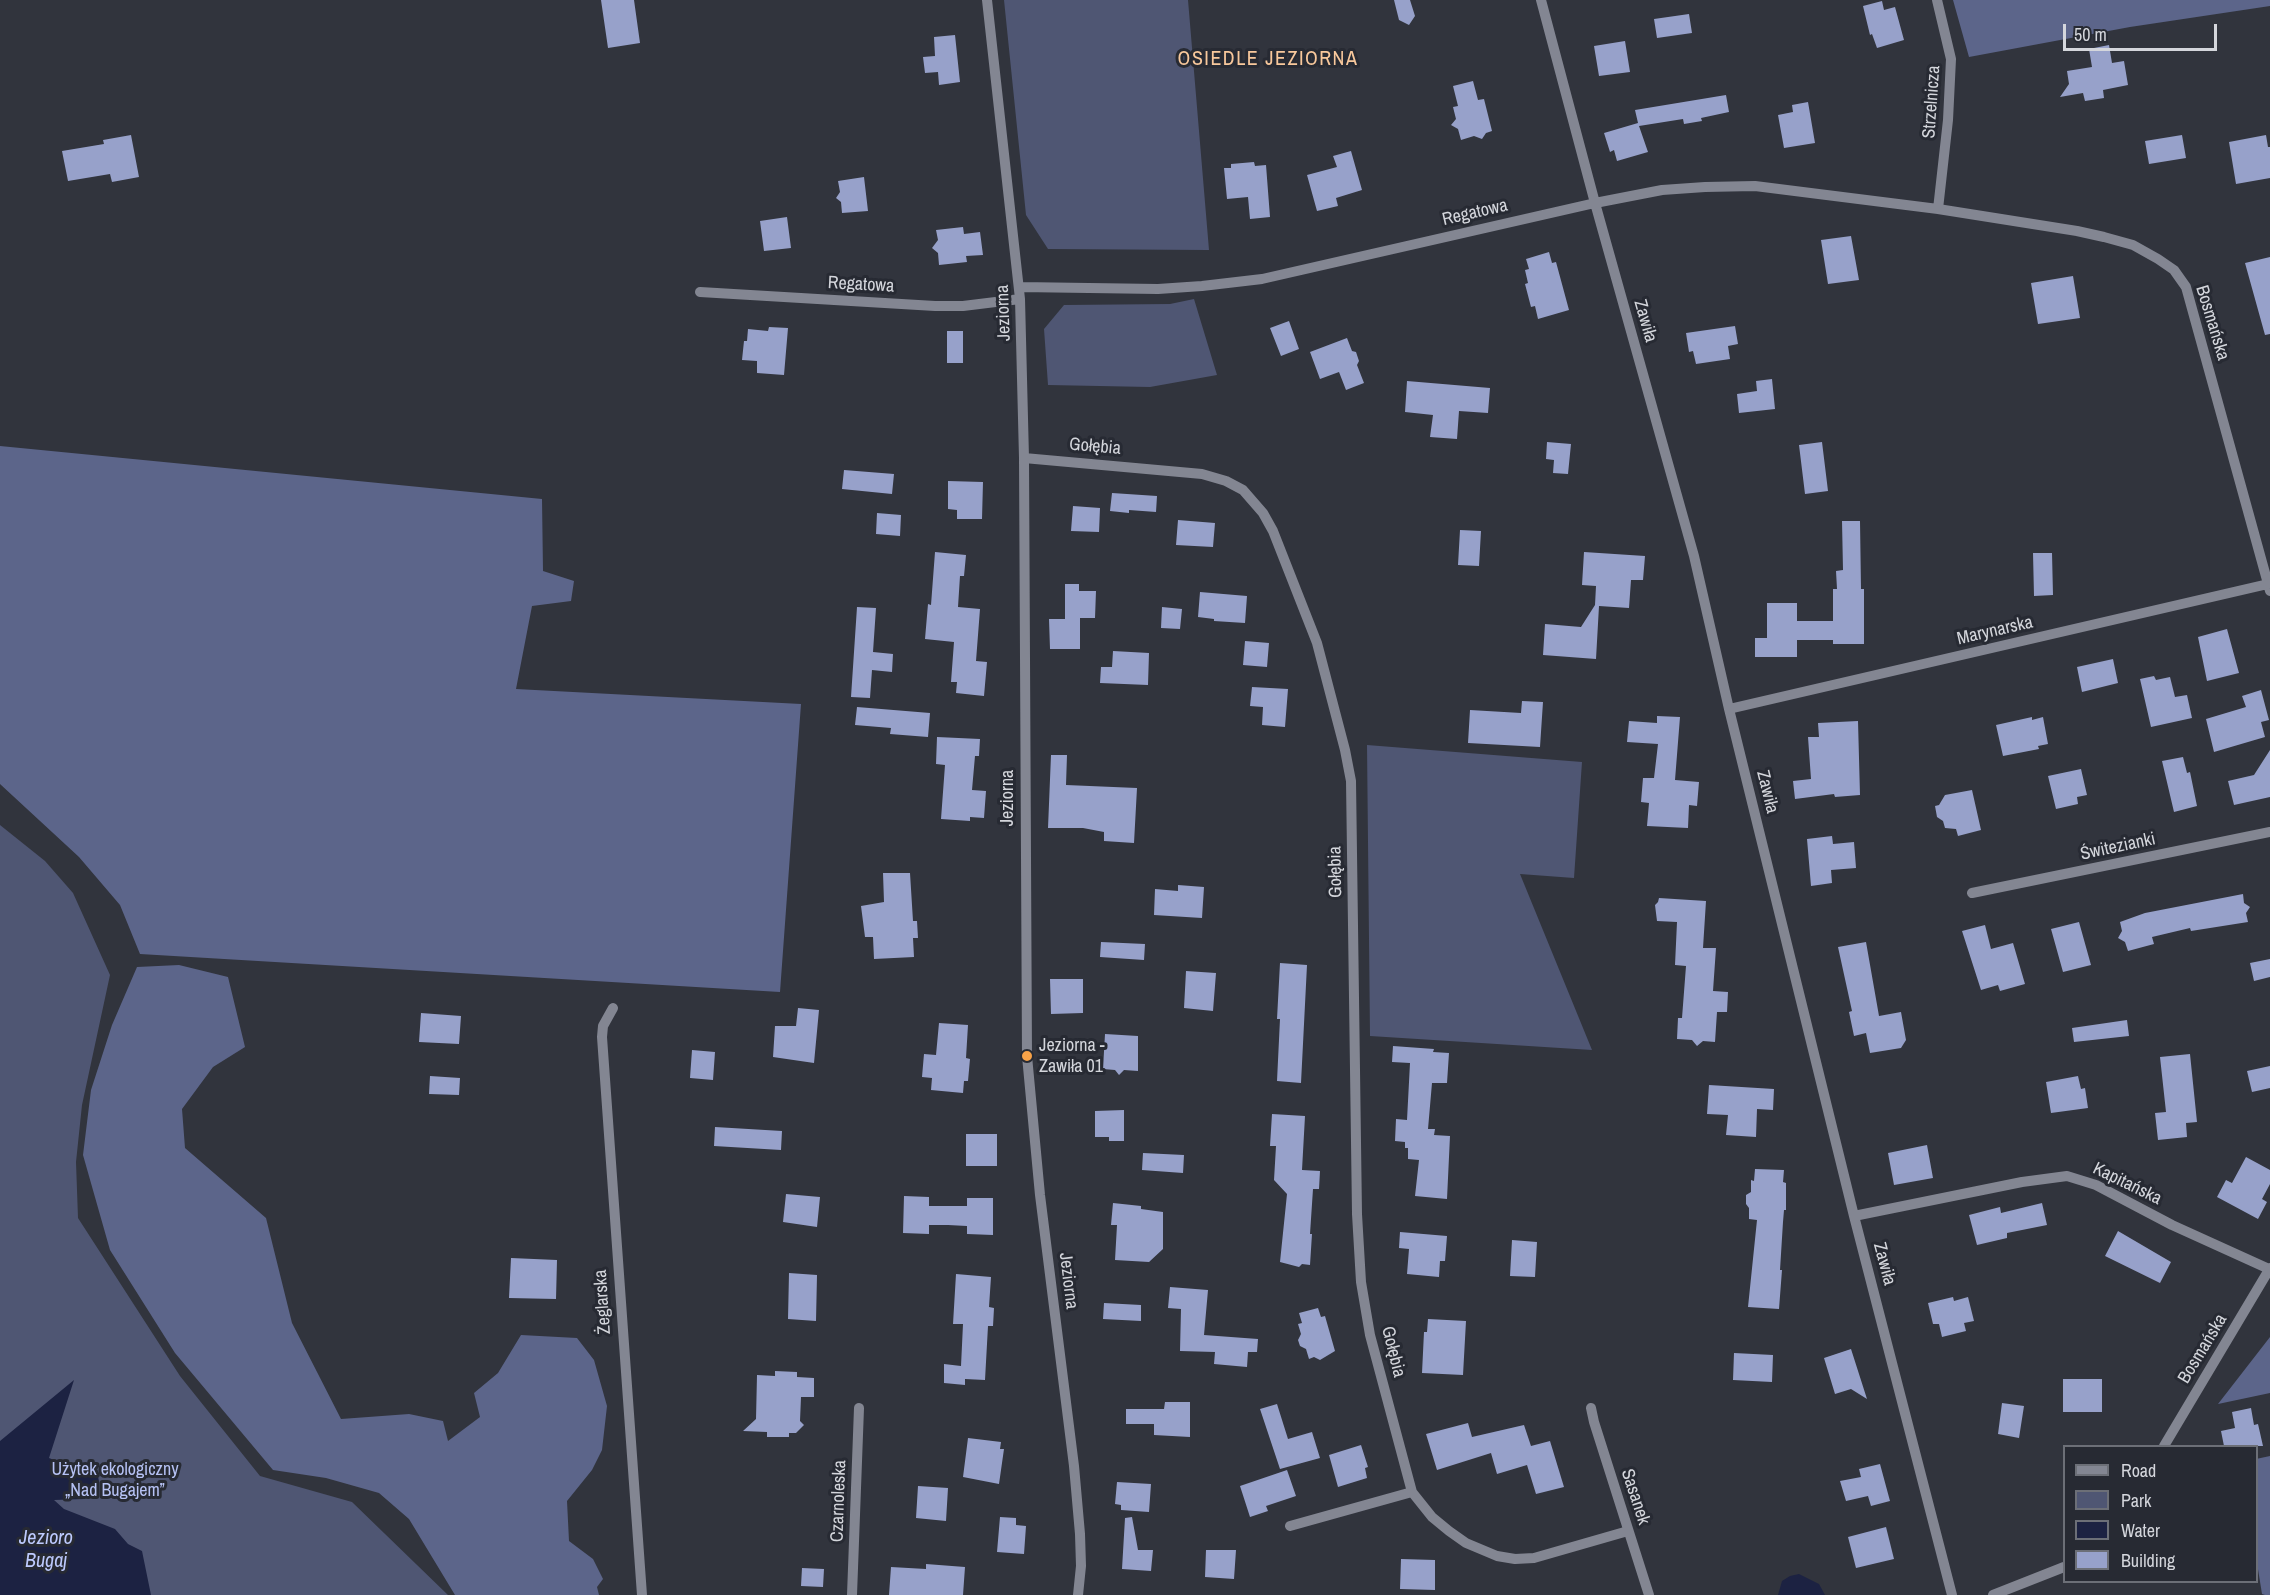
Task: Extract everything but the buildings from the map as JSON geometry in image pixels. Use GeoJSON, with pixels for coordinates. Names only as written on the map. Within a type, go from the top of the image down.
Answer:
{"type":"FeatureCollection","features":[{"type":"Feature","properties":{"kind":"street","name":"Jeziorna"},"geometry":{"type":"LineString","coordinates":[[987,0],[1020,293],[1024,458],[1027,1056],[1040,1195],[1075,1475],[1081,1566],[1078,1595]]}},
{"type":"Feature","properties":{"kind":"street","name":"Zawiła"},"geometry":{"type":"LineString","coordinates":[[1541,0],[1694,556],[1729,709],[1854,1216],[1952,1595]]}},
{"type":"Feature","properties":{"kind":"street","name":"Strzelnicza"},"geometry":{"type":"LineString","coordinates":[[1937,0],[1952,59],[1938,209]]}},
{"type":"Feature","properties":{"kind":"street","name":"Regatowa"},"geometry":{"type":"LineString","coordinates":[[700,292],[963,306],[1020,293],[1202,286],[1262,279],[1595,203],[1662,190],[1755,186],[1938,209]]}},
{"type":"Feature","properties":{"kind":"street","name":"Bosmańska"},"geometry":{"type":"LineString","coordinates":[[1938,209],[2104,237],[2141,249],[2174,270],[2186,287],[2269,588]]}},
{"type":"Feature","properties":{"kind":"street","name":"Gołębia"},"geometry":{"type":"LineString","coordinates":[[1024,458],[1202,474],[1226,481],[1243,490],[1263,513],[1273,531],[1307,616],[1334,703],[1350,781],[1358,1243],[1361,1282],[1370,1335],[1412,1492],[1432,1517],[1449,1531],[1466,1543],[1497,1556],[1515,1559],[1534,1558],[1628,1531]]}},
{"type":"Feature","properties":{"kind":"street","name":"Marynarska"},"geometry":{"type":"LineString","coordinates":[[1729,709],[2269,588]]}},
{"type":"Feature","properties":{"kind":"street","name":"Świtezianki"},"geometry":{"type":"LineString","coordinates":[[1972,893],[2270,832]]}},
{"type":"Feature","properties":{"kind":"street","name":"Żeglarska"},"geometry":{"type":"LineString","coordinates":[[613,1008],[603,1026],[602,1037],[642,1595]]}},
{"type":"Feature","properties":{"kind":"street","name":"Kapitańska"},"geometry":{"type":"LineString","coordinates":[[1854,1216],[2022,1182],[2067,1176],[2097,1185],[2172,1225],[2270,1269]]}},
{"type":"Feature","properties":{"kind":"street","name":"Bosmańska"},"geometry":{"type":"LineString","coordinates":[[2165,1445],[2270,1269]]}},
{"type":"Feature","properties":{"kind":"street","name":"Czarnoleska"},"geometry":{"type":"LineString","coordinates":[[852,1595],[859,1408]]}},
{"type":"Feature","properties":{"kind":"street","name":"Sasanek"},"geometry":{"type":"LineString","coordinates":[[1591,1408],[1593,1422],[1649,1595]]}},
{"type":"Feature","properties":{"kind":"street"},"geometry":{"type":"LineString","coordinates":[[1290,1526],[1412,1492]]}},
{"type":"Feature","properties":{"kind":"street"},"geometry":{"type":"LineString","coordinates":[[1993,1595],[2063,1567]]}},
{"type":"Feature","properties":{"kind":"green space"},"geometry":{"type":"Polygon","coordinates":[[[1004,0],[1188,0],[1209,250],[1048,249],[1026,215],[1004,0]]]}},
{"type":"Feature","properties":{"kind":"green space"},"geometry":{"type":"Polygon","coordinates":[[[1194,299],[1217,375],[1150,387],[1048,385],[1044,329],[1064,305],[1170,304],[1194,299]]]}},
{"type":"Feature","properties":{"kind":"green space"},"geometry":{"type":"Polygon","coordinates":[[[1367,745],[1582,762],[1574,878],[1520,874],[1592,1050],[1370,1036],[1367,745]]]}},
{"type":"Feature","properties":{"kind":"green space","name":"Użytek ekologiczny „Nad Bugajem”"},"geometry":{"type":"Polygon","coordinates":[[[0,825],[45,861],[73,893],[110,975],[82,1105],[76,1162],[78,1218],[180,1376],[260,1476],[352,1502],[448,1595],[0,1595],[0,825]]]}},
{"type":"Feature","properties":{"kind":"shaded area"},"geometry":{"type":"Polygon","coordinates":[[[1953,0],[2270,0],[2270,6],[2130,27],[1969,57],[1953,0]]]}},
{"type":"Feature","properties":{"kind":"shaded area"},"geometry":{"type":"Polygon","coordinates":[[[0,446],[542,499],[543,571],[574,581],[571,601],[532,606],[516,689],[801,704],[780,992],[140,954],[120,905],[79,857],[0,784],[0,446]]]}},
{"type":"Feature","properties":{"kind":"shaded area"},"geometry":{"type":"Polygon","coordinates":[[[179,965],[228,977],[245,1047],[213,1067],[182,1109],[185,1148],[266,1218],[292,1323],[341,1419],[409,1414],[443,1421],[448,1441],[480,1417],[474,1393],[498,1373],[521,1335],[577,1338],[594,1360],[607,1406],[602,1450],[592,1470],[567,1501],[569,1541],[593,1559],[603,1579],[597,1587],[599,1595],[455,1595],[409,1519],[379,1493],[326,1478],[273,1470],[175,1353],[110,1250],[83,1155],[91,1090],[112,1025],[137,967],[179,965]]]}},
{"type":"Feature","properties":{"kind":"shaded area"},"geometry":{"type":"Polygon","coordinates":[[[2270,1337],[2270,1393],[2218,1404],[2270,1337]]]}},
{"type":"Feature","properties":{"kind":"shaded area"},"geometry":{"type":"Polygon","coordinates":[[[2270,1456],[2270,1595],[2262,1594],[2258,1569],[2258,1459],[2270,1456]]]}},
{"type":"Feature","properties":{"kind":"water","name":"Jezioro Bugaj"},"geometry":{"type":"Polygon","coordinates":[[[74,1380],[49,1458],[64,1464],[96,1464],[99,1482],[84,1499],[54,1500],[64,1509],[115,1529],[128,1544],[142,1551],[151,1595],[0,1595],[0,1441],[74,1380]]]}},
{"type":"Feature","properties":{"kind":"water"},"geometry":{"type":"Polygon","coordinates":[[[1799,1574],[1819,1584],[1825,1595],[1778,1595],[1782,1581],[1799,1574]]]}},
{"type":"Feature","properties":{"kind":"place","name":"Jeziorna - Zawiła 01"},"geometry":{"type":"Point","coordinates":[1027,1056]}},
{"type":"Feature","properties":{"kind":"district","name":"OSIEDLE JEZIORNA"},"geometry":{"type":"Point","coordinates":[1268,60]}}]}
